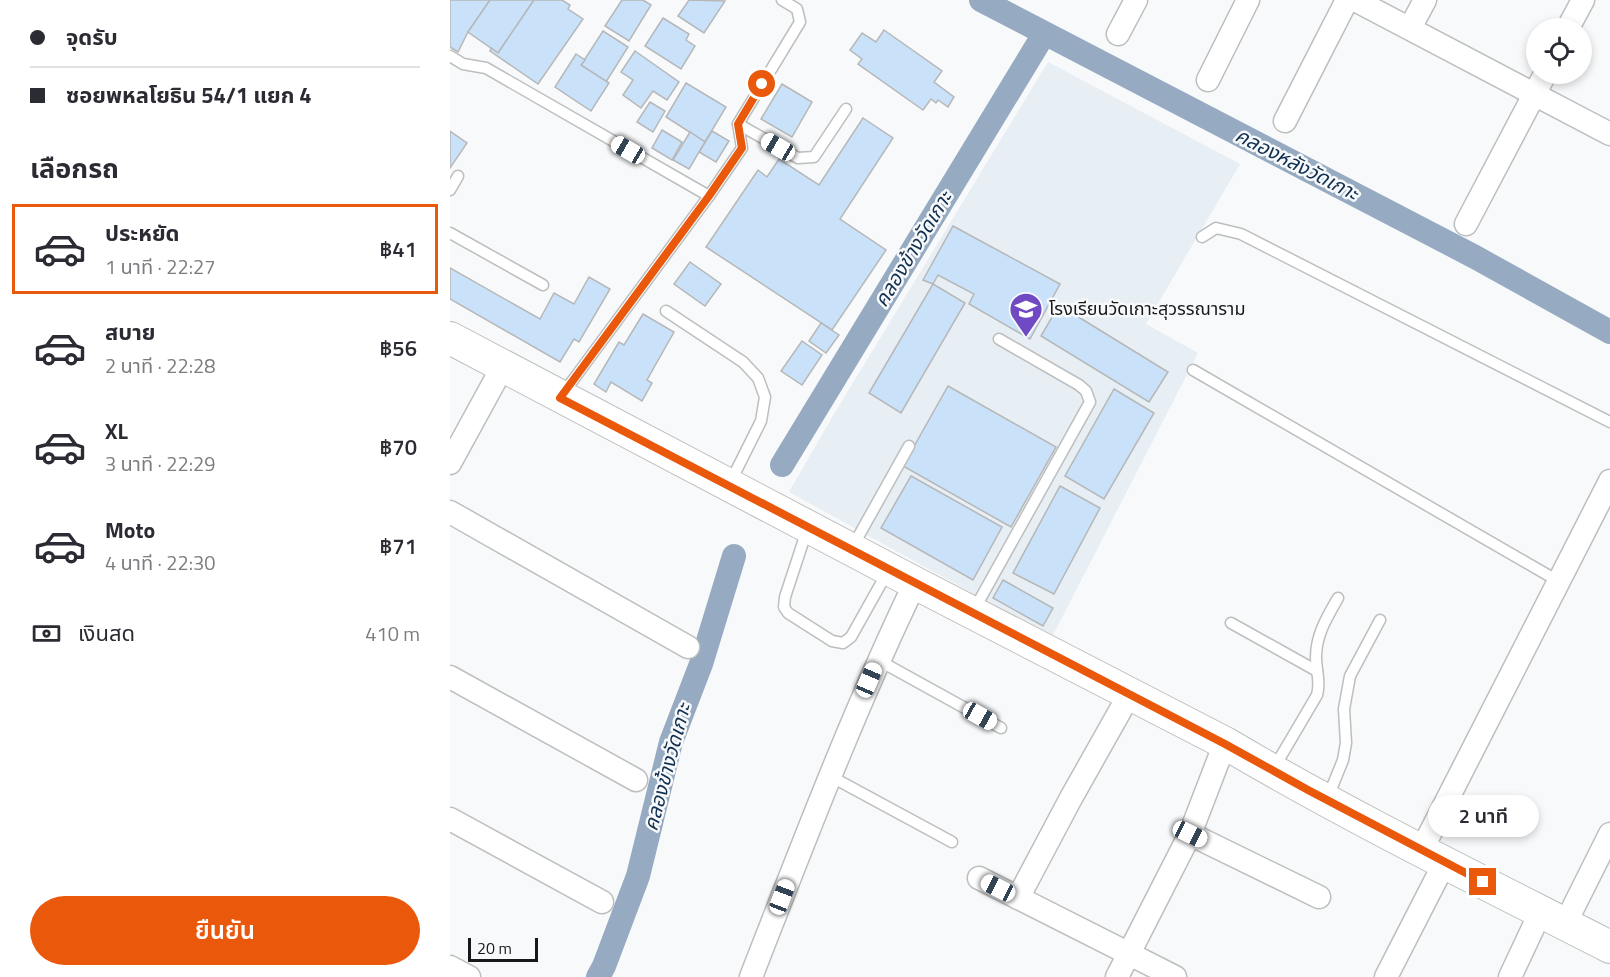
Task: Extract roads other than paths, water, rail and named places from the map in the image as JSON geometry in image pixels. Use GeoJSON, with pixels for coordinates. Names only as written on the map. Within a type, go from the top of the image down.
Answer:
{"type":"FeatureCollection","features":[{"type":"Feature","properties":{"kind":"street"},"geometry":{"type":"LineString","coordinates":[[1118,34],[1136,0]]}},
{"type":"Feature","properties":{"kind":"street"},"geometry":{"type":"LineString","coordinates":[[1208,80],[1248,0]]}},
{"type":"Feature","properties":{"kind":"street"},"geometry":{"type":"LineString","coordinates":[[1285,121],[1347,0]]}},
{"type":"Feature","properties":{"kind":"street"},"geometry":{"type":"LineString","coordinates":[[1355,0],[1610,134]]}},
{"type":"Feature","properties":{"kind":"street"},"geometry":{"type":"LineString","coordinates":[[1410,28],[1425,0]]}},
{"type":"Feature","properties":{"kind":"street"},"geometry":{"type":"LineString","coordinates":[[1573,18],[1582,0]]}},
{"type":"Feature","properties":{"kind":"street"},"geometry":{"type":"LineString","coordinates":[[1466,224],[1540,84]]}},
{"type":"Feature","properties":{"kind":"street"},"geometry":{"type":"LineString","coordinates":[[450,339],[1225,744],[1433,857],[1610,947]]}},
{"type":"Feature","properties":{"kind":"street"},"geometry":{"type":"LineString","coordinates":[[450,463],[503,366]]}},
{"type":"Feature","properties":{"kind":"street"},"geometry":{"type":"LineString","coordinates":[[1386,977],[1433,857],[1558,581],[1610,481]]}},
{"type":"Feature","properties":{"kind":"street"},"geometry":{"type":"LineString","coordinates":[[450,512],[688,647]]}},
{"type":"Feature","properties":{"kind":"street"},"geometry":{"type":"LineString","coordinates":[[751,977],[829,776],[878,660],[902,577]]}},
{"type":"Feature","properties":{"kind":"street"},"geometry":{"type":"LineString","coordinates":[[450,677],[636,780]]}},
{"type":"Feature","properties":{"kind":"street"},"geometry":{"type":"LineString","coordinates":[[1018,898],[1129,695]]}},
{"type":"Feature","properties":{"kind":"street"},"geometry":{"type":"LineString","coordinates":[[1117,977],[1190,834],[1225,744]]}},
{"type":"Feature","properties":{"kind":"street"},"geometry":{"type":"LineString","coordinates":[[450,819],[602,902]]}},
{"type":"Feature","properties":{"kind":"street"},"geometry":{"type":"LineString","coordinates":[[1190,834],[1318,897]]}},
{"type":"Feature","properties":{"kind":"street"},"geometry":{"type":"LineString","coordinates":[[1510,977],[1610,834]]}},
{"type":"Feature","properties":{"kind":"street"},"geometry":{"type":"LineString","coordinates":[[979,878],[1175,977]]}},
{"type":"Feature","properties":{"kind":"street"},"geometry":{"type":"LineString","coordinates":[[450,966],[469,977]]}},
{"type":"Feature","properties":{"kind":"lane"},"geometry":{"type":"LineString","coordinates":[[560,398],[742,148],[738,124],[800,22],[797,9],[782,0]]}},
{"type":"Feature","properties":{"kind":"lane"},"geometry":{"type":"LineString","coordinates":[[450,56],[463,64],[486,68],[709,196]]}},
{"type":"Feature","properties":{"kind":"lane"},"geometry":{"type":"LineString","coordinates":[[738,124],[798,158],[814,157],[846,109]]}},
{"type":"Feature","properties":{"kind":"lane"},"geometry":{"type":"LineString","coordinates":[[450,190],[458,176]]}},
{"type":"Feature","properties":{"kind":"lane"},"geometry":{"type":"LineString","coordinates":[[1202,237],[1216,228],[1241,234],[1610,422]]}},
{"type":"Feature","properties":{"kind":"lane"},"geometry":{"type":"LineString","coordinates":[[450,233],[543,285]]}},
{"type":"Feature","properties":{"kind":"lane"},"geometry":{"type":"LineString","coordinates":[[666,311],[743,362],[758,378],[765,397],[761,421],[729,486]]}},
{"type":"Feature","properties":{"kind":"lane"},"geometry":{"type":"LineString","coordinates":[[972,613],[1090,402],[1086,391],[1079,385],[999,339]]}},
{"type":"Feature","properties":{"kind":"lane"},"geometry":{"type":"LineString","coordinates":[[1193,370],[1558,581]]}},
{"type":"Feature","properties":{"kind":"lane"},"geometry":{"type":"LineString","coordinates":[[852,549],[909,446]]}},
{"type":"Feature","properties":{"kind":"lane"},"geometry":{"type":"LineString","coordinates":[[808,527],[785,597],[784,607],[788,614],[832,641],[843,643],[851,637],[902,577]]}},
{"type":"Feature","properties":{"kind":"lane"},"geometry":{"type":"LineString","coordinates":[[1272,771],[1317,695],[1320,685],[1317,671],[1317,641],[1338,598]]}},
{"type":"Feature","properties":{"kind":"lane"},"geometry":{"type":"LineString","coordinates":[[1327,800],[1343,760],[1346,742],[1344,709],[1350,676],[1380,620]]}},
{"type":"Feature","properties":{"kind":"lane"},"geometry":{"type":"LineString","coordinates":[[1231,623],[1317,671]]}},
{"type":"Feature","properties":{"kind":"lane"},"geometry":{"type":"LineString","coordinates":[[878,660],[1001,728]]}},
{"type":"Feature","properties":{"kind":"lane"},"geometry":{"type":"LineString","coordinates":[[829,776],[952,843]]}},
{"type":"Feature","properties":{"kind":"waterway","name":"คลองหลังวัดเกาะ"},"geometry":{"type":"LineString","coordinates":[[981,0],[1475,257],[1610,332]]}},
{"type":"Feature","properties":{"kind":"waterway","name":"คลองข้างวัดเกาะ"},"geometry":{"type":"LineString","coordinates":[[782,465],[1044,34]]}},
{"type":"Feature","properties":{"kind":"waterway","name":"คลองข้างวัดเกาะ"},"geometry":{"type":"LineString","coordinates":[[598,977],[638,876],[671,742],[701,664],[734,556]]}},
{"type":"Feature","properties":{"kind":"place","name":"โรงเรียนวัดเกาะสุวรรณาราม"},"geometry":{"type":"Point","coordinates":[1026,338]}}]}
